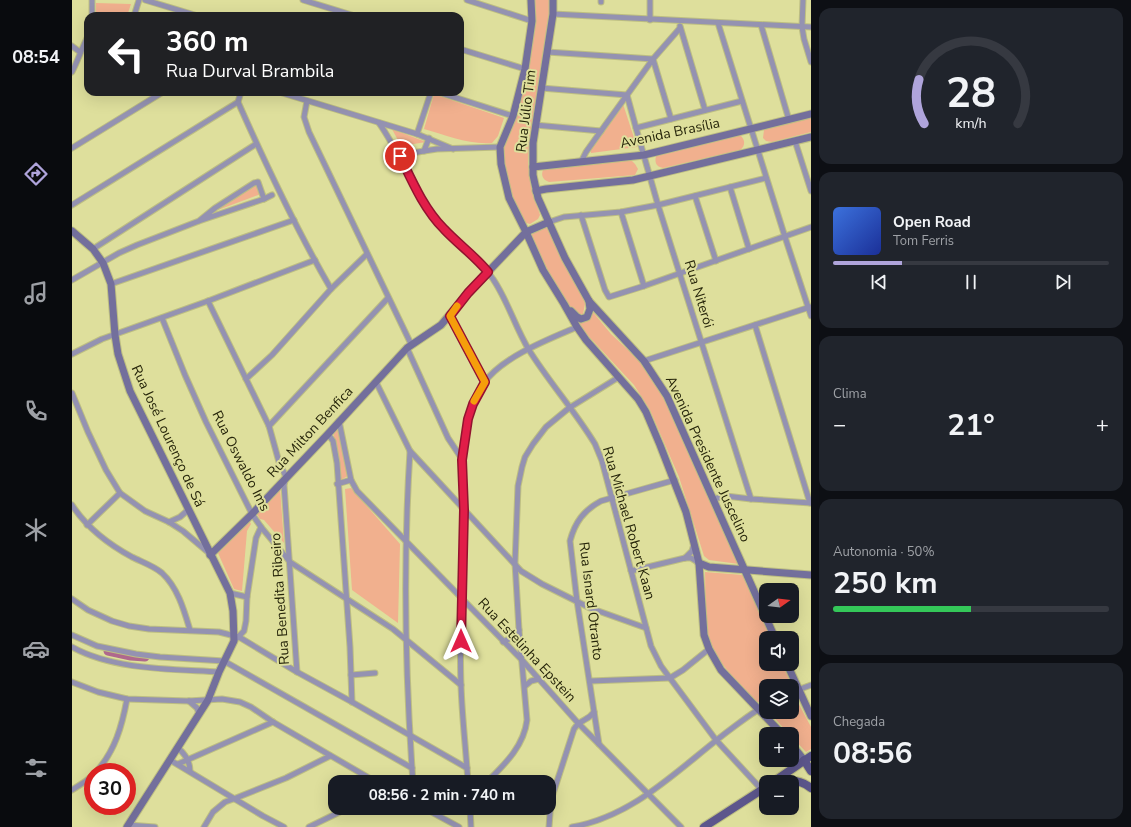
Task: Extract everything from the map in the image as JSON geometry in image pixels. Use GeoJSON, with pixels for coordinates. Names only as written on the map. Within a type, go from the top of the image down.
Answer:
{"type":"FeatureCollection","features":[{"type":"Feature","properties":{"kind":"main road"},"geometry":{"type":"LineString","coordinates":[[531,0],[532,21],[525,69],[513,116],[500,147],[501,164],[509,198],[543,270],[577,327],[586,340],[638,399],[646,412],[675,480],[686,512],[699,563],[704,635],[709,649],[721,670],[775,727]]}},
{"type":"Feature","properties":{"kind":"main road","name":"Rua Júlio Tim"},"geometry":{"type":"LineString","coordinates":[[549,222],[536,191],[533,166],[533,143],[553,14],[553,0]]}},
{"type":"Feature","properties":{"kind":"main road","name":"Avenida Brasília"},"geometry":{"type":"LineString","coordinates":[[533,166],[644,155],[811,114]]}},
{"type":"Feature","properties":{"kind":"main road"},"geometry":{"type":"LineString","coordinates":[[536,191],[546,188],[651,177],[811,137]]}},
{"type":"Feature","properties":{"kind":"main road"},"geometry":{"type":"LineString","coordinates":[[526,232],[549,222]]}},
{"type":"Feature","properties":{"kind":"main road","name":"Avenida Presidente Juscelino"},"geometry":{"type":"LineString","coordinates":[[549,222],[565,258],[589,301],[644,361],[667,396],[772,631]]}},
{"type":"Feature","properties":{"kind":"main road","name":"Rua José Lourenço de Sá"},"geometry":{"type":"LineString","coordinates":[[72,231],[93,248],[103,263],[111,284],[115,335],[123,371],[130,391],[230,594],[233,606],[236,637]]}},
{"type":"Feature","properties":{"kind":"main road","name":"Rua Milton Benfica"},"geometry":{"type":"LineString","coordinates":[[210,555],[252,514],[409,346],[441,325],[450,316],[468,293],[526,232]]}},
{"type":"Feature","properties":{"kind":"main road"},"geometry":{"type":"LineString","coordinates":[[518,240],[526,240],[531,243]]}},
{"type":"Feature","properties":{"kind":"main road"},"geometry":{"type":"LineString","coordinates":[[564,304],[576,318],[581,319],[587,317],[590,313],[589,301]]}},
{"type":"Feature","properties":{"kind":"main road"},"geometry":{"type":"LineString","coordinates":[[699,563],[709,567],[811,575]]}},
{"type":"Feature","properties":{"kind":"main road","name":"Rua Oswaldo Ims"},"geometry":{"type":"LineString","coordinates":[[128,826],[208,700],[219,672],[236,637]]}},
{"type":"Feature","properties":{"kind":"main road"},"geometry":{"type":"LineString","coordinates":[[799,696],[810,712]]}},
{"type":"Feature","properties":{"kind":"main road"},"geometry":{"type":"LineString","coordinates":[[799,751],[808,758],[811,771]]}},
{"type":"Feature","properties":{"kind":"main road"},"geometry":{"type":"LineString","coordinates":[[783,775],[808,758]]}},
{"type":"Feature","properties":{"kind":"main road"},"geometry":{"type":"LineString","coordinates":[[799,782],[811,788]]}},
{"type":"Feature","properties":{"kind":"main road"},"geometry":{"type":"LineString","coordinates":[[704,827],[759,792]]}},
{"type":"Feature","properties":{"kind":"street"},"geometry":{"type":"LineString","coordinates":[[92,0],[92,12]]}},
{"type":"Feature","properties":{"kind":"street"},"geometry":{"type":"LineString","coordinates":[[136,12],[140,0]]}},
{"type":"Feature","properties":{"kind":"street"},"geometry":{"type":"LineString","coordinates":[[146,0],[185,12]]}},
{"type":"Feature","properties":{"kind":"street"},"geometry":{"type":"LineString","coordinates":[[158,0],[162,5]]}},
{"type":"Feature","properties":{"kind":"street"},"geometry":{"type":"LineString","coordinates":[[303,0],[342,12]]}},
{"type":"Feature","properties":{"kind":"street"},"geometry":{"type":"LineString","coordinates":[[467,0],[532,21]]}},
{"type":"Feature","properties":{"kind":"street"},"geometry":{"type":"LineString","coordinates":[[650,0],[650,20]]}},
{"type":"Feature","properties":{"kind":"street"},"geometry":{"type":"LineString","coordinates":[[803,0],[802,27],[811,62]]}},
{"type":"Feature","properties":{"kind":"street"},"geometry":{"type":"LineString","coordinates":[[553,14],[811,27]]}},
{"type":"Feature","properties":{"kind":"street"},"geometry":{"type":"LineString","coordinates":[[679,21],[705,110]]}},
{"type":"Feature","properties":{"kind":"street"},"geometry":{"type":"LineString","coordinates":[[718,23],[785,237],[810,308],[811,316]]}},
{"type":"Feature","properties":{"kind":"street"},"geometry":{"type":"LineString","coordinates":[[761,25],[789,120]]}},
{"type":"Feature","properties":{"kind":"street"},"geometry":{"type":"LineString","coordinates":[[582,162],[586,152],[600,131],[628,95],[653,59],[680,28]]}},
{"type":"Feature","properties":{"kind":"street"},"geometry":{"type":"LineString","coordinates":[[72,72],[84,44]]}},
{"type":"Feature","properties":{"kind":"street"},"geometry":{"type":"LineString","coordinates":[[72,46],[80,52]]}},
{"type":"Feature","properties":{"kind":"street"},"geometry":{"type":"LineString","coordinates":[[464,50],[525,69]]}},
{"type":"Feature","properties":{"kind":"street"},"geometry":{"type":"LineString","coordinates":[[547,52],[653,59]]}},
{"type":"Feature","properties":{"kind":"street"},"geometry":{"type":"LineString","coordinates":[[653,59],[671,119]]}},
{"type":"Feature","properties":{"kind":"street"},"geometry":{"type":"LineString","coordinates":[[541,88],[628,95]]}},
{"type":"Feature","properties":{"kind":"street","name":"Rua Niterói"},"geometry":{"type":"LineString","coordinates":[[628,95],[658,205],[681,273],[701,343],[751,499]]}},
{"type":"Feature","properties":{"kind":"street"},"geometry":{"type":"LineString","coordinates":[[72,148],[156,96]]}},
{"type":"Feature","properties":{"kind":"street"},"geometry":{"type":"LineString","coordinates":[[240,96],[238,102],[256,144],[331,289]]}},
{"type":"Feature","properties":{"kind":"street"},"geometry":{"type":"LineString","coordinates":[[291,96],[417,134],[453,149]]}},
{"type":"Feature","properties":{"kind":"street"},"geometry":{"type":"LineString","coordinates":[[417,134],[430,96]]}},
{"type":"Feature","properties":{"kind":"street"},"geometry":{"type":"LineString","coordinates":[[450,96],[513,116]]}},
{"type":"Feature","properties":{"kind":"street"},"geometry":{"type":"LineString","coordinates":[[307,101],[304,117],[309,132],[388,298],[448,438],[462,460]]}},
{"type":"Feature","properties":{"kind":"street"},"geometry":{"type":"LineString","coordinates":[[636,128],[742,101]]}},
{"type":"Feature","properties":{"kind":"street"},"geometry":{"type":"LineString","coordinates":[[72,205],[238,102]]}},
{"type":"Feature","properties":{"kind":"street","name":"Rua Michael Robert Kaan"},"geometry":{"type":"LineString","coordinates":[[379,123],[400,156],[414,184],[435,218],[444,229],[479,261],[488,272],[499,289],[528,349],[595,444],[602,461],[646,628],[655,656],[716,740],[759,782]]}},
{"type":"Feature","properties":{"kind":"street"},"geometry":{"type":"LineString","coordinates":[[535,125],[600,131]]}},
{"type":"Feature","properties":{"kind":"street"},"geometry":{"type":"LineString","coordinates":[[424,150],[429,138]]}},
{"type":"Feature","properties":{"kind":"street"},"geometry":{"type":"LineString","coordinates":[[795,141],[811,190]]}},
{"type":"Feature","properties":{"kind":"street"},"geometry":{"type":"LineString","coordinates":[[93,248],[256,144]]}},
{"type":"Feature","properties":{"kind":"street"},"geometry":{"type":"LineString","coordinates":[[400,156],[424,150],[500,147]]}},
{"type":"Feature","properties":{"kind":"street"},"geometry":{"type":"LineString","coordinates":[[549,222],[564,217],[621,212],[658,205],[766,178]]}},
{"type":"Feature","properties":{"kind":"street"},"geometry":{"type":"LineString","coordinates":[[199,221],[215,208],[256,182],[258,182],[264,199]]}},
{"type":"Feature","properties":{"kind":"street"},"geometry":{"type":"LineString","coordinates":[[730,187],[749,249]]}},
{"type":"Feature","properties":{"kind":"street"},"geometry":{"type":"LineString","coordinates":[[72,280],[124,251],[199,221],[272,195]]}},
{"type":"Feature","properties":{"kind":"street"},"geometry":{"type":"LineString","coordinates":[[694,196],[716,261]]}},
{"type":"Feature","properties":{"kind":"street"},"geometry":{"type":"LineString","coordinates":[[621,212],[644,286]]}},
{"type":"Feature","properties":{"kind":"street"},"geometry":{"type":"LineString","coordinates":[[581,215],[609,297],[811,228]]}},
{"type":"Feature","properties":{"kind":"street"},"geometry":{"type":"LineString","coordinates":[[111,284],[294,220]]}},
{"type":"Feature","properties":{"kind":"street"},"geometry":{"type":"LineString","coordinates":[[246,379],[272,355],[331,289],[367,254]]}},
{"type":"Feature","properties":{"kind":"street"},"geometry":{"type":"LineString","coordinates":[[72,354],[102,339],[208,301],[315,260]]}},
{"type":"Feature","properties":{"kind":"street"},"geometry":{"type":"LineString","coordinates":[[269,426],[388,298]]}},
{"type":"Feature","properties":{"kind":"street","name":"Rua Benedita Ribeiro"},"geometry":{"type":"LineString","coordinates":[[208,301],[269,426],[279,462],[286,477],[284,485],[297,672]]}},
{"type":"Feature","properties":{"kind":"street"},"geometry":{"type":"LineString","coordinates":[[644,361],[810,308]]}},
{"type":"Feature","properties":{"kind":"street"},"geometry":{"type":"LineString","coordinates":[[450,316],[485,382]]}},
{"type":"Feature","properties":{"kind":"street","name":"Rua Oswaldo Ims"},"geometry":{"type":"LineString","coordinates":[[162,318],[206,422],[252,514],[261,527],[256,538],[247,597],[244,631],[236,637]]}},
{"type":"Feature","properties":{"kind":"street"},"geometry":{"type":"LineString","coordinates":[[713,499],[726,496],[810,503],[755,325]]}},
{"type":"Feature","properties":{"kind":"street"},"geometry":{"type":"LineString","coordinates":[[468,775],[461,685],[461,597],[464,510],[462,460],[468,419],[473,404],[485,382],[499,368],[528,349],[577,327]]}},
{"type":"Feature","properties":{"kind":"street"},"geometry":{"type":"LineString","coordinates":[[493,775],[511,756],[522,740],[526,729],[527,720],[515,563],[518,486],[525,457],[532,444],[546,427],[570,408],[619,377]]}},
{"type":"Feature","properties":{"kind":"street"},"geometry":{"type":"LineString","coordinates":[[376,382],[410,450],[464,510],[526,574],[542,584],[590,608],[646,628]]}},
{"type":"Feature","properties":{"kind":"street"},"geometry":{"type":"LineString","coordinates":[[72,393],[103,464],[120,493],[145,511],[184,531],[210,555]]}},
{"type":"Feature","properties":{"kind":"street","name":"Rua Estelinha Epstein"},"geometry":{"type":"LineString","coordinates":[[339,421],[351,480],[357,491],[522,660],[578,723],[681,827]]}},
{"type":"Feature","properties":{"kind":"street"},"geometry":{"type":"LineString","coordinates":[[328,434],[333,441],[337,463],[337,484],[352,702]]}},
{"type":"Feature","properties":{"kind":"street"},"geometry":{"type":"LineString","coordinates":[[410,450],[407,495],[405,638],[412,775]]}},
{"type":"Feature","properties":{"kind":"street"},"geometry":{"type":"LineString","coordinates":[[337,484],[351,480]]}},
{"type":"Feature","properties":{"kind":"street","name":"Rua Isnard Otranto"},"geometry":{"type":"LineString","coordinates":[[599,744],[570,541],[580,516],[586,510],[601,501],[675,480]]}},
{"type":"Feature","properties":{"kind":"street"},"geometry":{"type":"LineString","coordinates":[[87,525],[120,493]]}},
{"type":"Feature","properties":{"kind":"street"},"geometry":{"type":"LineString","coordinates":[[72,505],[87,525],[99,536],[130,556],[161,573],[170,583],[182,602],[190,630]]}},
{"type":"Feature","properties":{"kind":"street"},"geometry":{"type":"LineString","coordinates":[[169,522],[180,517],[188,510]]}},
{"type":"Feature","properties":{"kind":"street"},"geometry":{"type":"LineString","coordinates":[[261,527],[290,562],[346,600],[393,629],[461,685]]}},
{"type":"Feature","properties":{"kind":"street"},"geometry":{"type":"LineString","coordinates":[[685,558],[690,553],[694,544]]}},
{"type":"Feature","properties":{"kind":"street"},"geometry":{"type":"LineString","coordinates":[[631,571],[685,558],[692,558],[699,563]]}},
{"type":"Feature","properties":{"kind":"street"},"geometry":{"type":"LineString","coordinates":[[230,594],[247,597]]}},
{"type":"Feature","properties":{"kind":"street"},"geometry":{"type":"LineString","coordinates":[[72,599],[93,612],[129,626],[149,629],[219,632],[236,637],[467,768]]}},
{"type":"Feature","properties":{"kind":"street"},"geometry":{"type":"LineString","coordinates":[[503,642],[513,638],[519,630]]}},
{"type":"Feature","properties":{"kind":"street"},"geometry":{"type":"LineString","coordinates":[[72,635],[97,646],[136,654],[224,661],[412,768]]}},
{"type":"Feature","properties":{"kind":"street"},"geometry":{"type":"LineString","coordinates":[[72,647],[95,657],[119,663],[159,668],[219,672]]}},
{"type":"Feature","properties":{"kind":"street"},"geometry":{"type":"LineString","coordinates":[[590,681],[670,678],[683,670],[709,649]]}},
{"type":"Feature","properties":{"kind":"street"},"geometry":{"type":"LineString","coordinates":[[351,675],[375,673]]}},
{"type":"Feature","properties":{"kind":"street"},"geometry":{"type":"LineString","coordinates":[[524,686],[531,681],[539,679]]}},
{"type":"Feature","properties":{"kind":"street"},"geometry":{"type":"LineString","coordinates":[[72,682],[98,692],[126,699],[188,701],[227,699],[240,702],[251,707],[272,722],[364,775]]}},
{"type":"Feature","properties":{"kind":"street"},"geometry":{"type":"LineString","coordinates":[[799,689],[811,685]]}},
{"type":"Feature","properties":{"kind":"street"},"geometry":{"type":"LineString","coordinates":[[104,763],[113,748],[123,718],[126,699]]}},
{"type":"Feature","properties":{"kind":"street"},"geometry":{"type":"LineString","coordinates":[[188,701],[197,708],[199,714]]}},
{"type":"Feature","properties":{"kind":"street"},"geometry":{"type":"LineString","coordinates":[[572,827],[602,820],[650,794],[716,740],[758,709]]}},
{"type":"Feature","properties":{"kind":"street"},"geometry":{"type":"LineString","coordinates":[[549,827],[551,800],[566,753],[578,723],[590,717],[594,712]]}},
{"type":"Feature","properties":{"kind":"street"},"geometry":{"type":"LineString","coordinates":[[178,764],[272,722]]}},
{"type":"Feature","properties":{"kind":"street"},"geometry":{"type":"LineString","coordinates":[[178,748],[184,753],[188,760],[190,771]]}},
{"type":"Feature","properties":{"kind":"street"},"geometry":{"type":"LineString","coordinates":[[204,827],[215,809],[225,802],[286,778],[330,756]]}},
{"type":"Feature","properties":{"kind":"street"},"geometry":{"type":"LineString","coordinates":[[170,760],[284,827]]}},
{"type":"Feature","properties":{"kind":"street"},"geometry":{"type":"LineString","coordinates":[[72,790],[84,782]]}},
{"type":"Feature","properties":{"kind":"street"},"geometry":{"type":"LineString","coordinates":[[309,827],[334,815]]}},
{"type":"Feature","properties":{"kind":"street"},"geometry":{"type":"LineString","coordinates":[[436,815],[459,827]]}},
{"type":"Feature","properties":{"kind":"street"},"geometry":{"type":"LineString","coordinates":[[470,815],[471,827]]}},
{"type":"Feature","properties":{"kind":"street"},"geometry":{"type":"LineString","coordinates":[[448,822],[452,827]]}},
{"type":"Feature","properties":{"kind":"street"},"geometry":{"type":"LineString","coordinates":[[128,826],[156,827]]}},
{"type":"Feature","properties":{"kind":"shaded area"},"geometry":{"type":"Polygon","coordinates":[[[532,0],[550,0],[550,8],[529,141],[528,163],[531,187],[540,215],[538,219],[530,224],[522,220],[506,182],[502,147],[514,114],[532,0]]]}},
{"type":"Feature","properties":{"kind":"shaded area"},"geometry":{"type":"Polygon","coordinates":[[[96,3],[131,4],[128,12],[96,12],[96,3]]]}},
{"type":"Feature","properties":{"kind":"shaded area"},"geometry":{"type":"Polygon","coordinates":[[[433,96],[440,96],[504,118],[498,136],[492,143],[458,139],[424,129],[433,96]]]}},
{"type":"Feature","properties":{"kind":"shaded area"},"geometry":{"type":"Polygon","coordinates":[[[623,104],[637,147],[591,153],[590,146],[623,104]]]}},
{"type":"Feature","properties":{"kind":"shaded area"},"geometry":{"type":"Polygon","coordinates":[[[811,116],[811,132],[772,142],[766,141],[763,138],[766,127],[811,116]]]}},
{"type":"Feature","properties":{"kind":"shaded area"},"geometry":{"type":"Polygon","coordinates":[[[392,129],[426,142],[401,146],[392,129]]]}},
{"type":"Feature","properties":{"kind":"shaded area"},"geometry":{"type":"Polygon","coordinates":[[[740,135],[744,142],[743,147],[740,150],[663,168],[658,166],[656,163],[657,154],[740,135]]]}},
{"type":"Feature","properties":{"kind":"shaded area"},"geometry":{"type":"Polygon","coordinates":[[[630,159],[638,169],[635,175],[549,182],[542,176],[544,167],[630,159]]]}},
{"type":"Feature","properties":{"kind":"shaded area"},"geometry":{"type":"Polygon","coordinates":[[[256,183],[261,194],[218,210],[256,183]]]}},
{"type":"Feature","properties":{"kind":"shaded area"},"geometry":{"type":"Polygon","coordinates":[[[542,226],[547,228],[584,299],[585,304],[583,314],[580,316],[574,314],[549,273],[530,233],[542,226]]]}},
{"type":"Feature","properties":{"kind":"shaded area"},"geometry":{"type":"Polygon","coordinates":[[[592,311],[611,334],[640,361],[663,394],[739,564],[709,560],[704,556],[679,477],[650,410],[634,385],[577,322],[582,322],[592,311]]]}},
{"type":"Feature","properties":{"kind":"shaded area"},"geometry":{"type":"Polygon","coordinates":[[[339,427],[348,476],[339,481],[333,429],[339,427]]]}},
{"type":"Feature","properties":{"kind":"shaded area"},"geometry":{"type":"Polygon","coordinates":[[[280,487],[284,543],[264,520],[260,519],[257,514],[280,487]]]}},
{"type":"Feature","properties":{"kind":"shaded area"},"geometry":{"type":"Polygon","coordinates":[[[351,488],[400,544],[398,623],[352,590],[345,489],[351,488]]]}},
{"type":"Feature","properties":{"kind":"shaded area"},"geometry":{"type":"Polygon","coordinates":[[[249,520],[251,524],[247,531],[242,591],[234,589],[218,553],[249,520]]]}},
{"type":"Feature","properties":{"kind":"shaded area"},"geometry":{"type":"Polygon","coordinates":[[[705,572],[743,575],[759,611],[759,623],[764,623],[768,631],[759,631],[759,671],[785,671],[789,679],[759,679],[759,702],[756,703],[713,652],[706,629],[705,572]]]}},
{"type":"Feature","properties":{"kind":"shaded area"},"geometry":{"type":"Polygon","coordinates":[[[799,704],[811,727],[811,749],[806,752],[799,744],[799,727],[783,727],[775,719],[799,719],[799,704]]]}},
{"type":"Feature","properties":{"kind":"waterway"},"geometry":{"type":"LineString","coordinates":[[108,651],[131,656],[145,657]]}},
{"type":"Feature","properties":{"kind":"slow traffic"},"geometry":{"type":"LineString","coordinates":[[457,306],[450,316],[485,382],[474,401]]}},
{"type":"Feature","properties":{"kind":"route"},"geometry":{"type":"LineString","coordinates":[[400,156],[414,184],[435,218],[444,229],[479,261],[488,272],[468,293],[450,316],[485,382],[473,404],[468,419],[462,460],[464,510],[461,641]]}}]}
